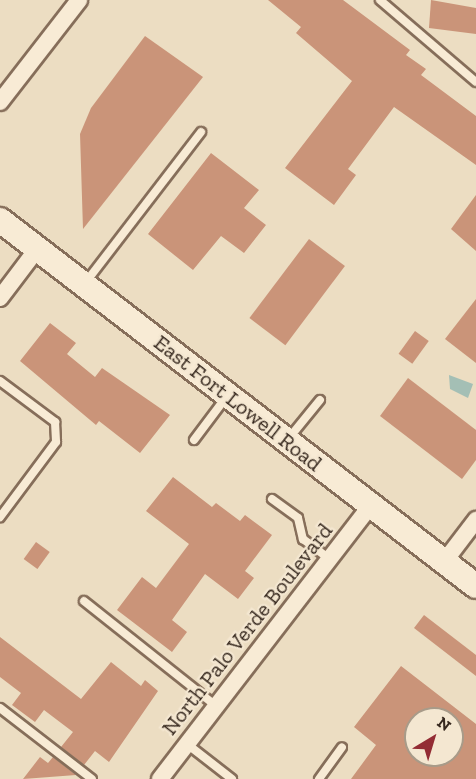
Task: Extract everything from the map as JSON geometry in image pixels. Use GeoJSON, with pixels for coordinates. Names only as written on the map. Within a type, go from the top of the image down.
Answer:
{"type":"FeatureCollection","features":[{"type":"Feature","properties":{"kind":"main road","name":"East Fort Lowell Road"},"geometry":{"type":"LineString","coordinates":[[0,220],[476,586]]}},
{"type":"Feature","properties":{"kind":"street"},"geometry":{"type":"LineString","coordinates":[[0,102],[79,0]]}},
{"type":"Feature","properties":{"kind":"street"},"geometry":{"type":"LineString","coordinates":[[0,298],[37,249]]}},
{"type":"Feature","properties":{"kind":"street","name":"North Palo Verde Boulevard"},"geometry":{"type":"LineString","coordinates":[[160,779],[370,506]]}},
{"type":"Feature","properties":{"kind":"street"},"geometry":{"type":"LineString","coordinates":[[444,562],[476,520]]}},
{"type":"Feature","properties":{"kind":"lane"},"geometry":{"type":"LineString","coordinates":[[380,0],[476,82]]}},
{"type":"Feature","properties":{"kind":"lane"},"geometry":{"type":"LineString","coordinates":[[84,285],[201,132]]}},
{"type":"Feature","properties":{"kind":"lane"},"geometry":{"type":"LineString","coordinates":[[0,381],[55,422],[56,442],[0,517]]}},
{"type":"Feature","properties":{"kind":"lane"},"geometry":{"type":"LineString","coordinates":[[194,440],[228,396]]}},
{"type":"Feature","properties":{"kind":"lane"},"geometry":{"type":"LineString","coordinates":[[287,441],[320,400]]}},
{"type":"Feature","properties":{"kind":"lane"},"geometry":{"type":"LineString","coordinates":[[272,499],[297,518],[303,539],[330,559]]}},
{"type":"Feature","properties":{"kind":"lane"},"geometry":{"type":"LineString","coordinates":[[84,601],[216,706]]}},
{"type":"Feature","properties":{"kind":"lane"},"geometry":{"type":"LineString","coordinates":[[0,708],[92,779]]}},
{"type":"Feature","properties":{"kind":"lane"},"geometry":{"type":"LineString","coordinates":[[187,744],[232,779]]}},
{"type":"Feature","properties":{"kind":"lane"},"geometry":{"type":"LineString","coordinates":[[319,779],[342,747]]}},
{"type":"Feature","properties":{"kind":"shaded area"},"geometry":{"type":"Polygon","coordinates":[[[449,375],[473,384],[468,398],[450,389],[449,375]]]}},
{"type":"Feature","properties":{"kind":"building"},"geometry":{"type":"Polygon","coordinates":[[[268,0],[343,0],[410,50],[406,55],[426,69],[421,75],[476,116],[476,165],[394,107],[348,169],[356,175],[334,205],[285,168],[352,81],[296,33],[301,27],[268,0]]]}},
{"type":"Feature","properties":{"kind":"building"},"geometry":{"type":"Polygon","coordinates":[[[431,0],[476,8],[476,34],[429,28],[431,0]]]}},
{"type":"Feature","properties":{"kind":"building"},"geometry":{"type":"Polygon","coordinates":[[[145,36],[203,77],[83,229],[80,134],[91,108],[145,36]]]}},
{"type":"Feature","properties":{"kind":"building"},"geometry":{"type":"Polygon","coordinates":[[[211,153],[259,190],[244,208],[266,225],[244,253],[221,236],[193,270],[148,234],[211,153]]]}},
{"type":"Feature","properties":{"kind":"building"},"geometry":{"type":"Polygon","coordinates":[[[476,195],[476,251],[451,229],[476,195]]]}},
{"type":"Feature","properties":{"kind":"building"},"geometry":{"type":"Polygon","coordinates":[[[309,239],[345,266],[285,345],[249,318],[309,239]]]}},
{"type":"Feature","properties":{"kind":"building"},"geometry":{"type":"Polygon","coordinates":[[[476,299],[476,363],[445,339],[476,299]]]}},
{"type":"Feature","properties":{"kind":"building"},"geometry":{"type":"Polygon","coordinates":[[[50,323],[76,343],[67,354],[95,377],[102,368],[170,415],[140,453],[99,421],[96,425],[20,361],[50,323]]]}},
{"type":"Feature","properties":{"kind":"building"},"geometry":{"type":"Polygon","coordinates":[[[415,331],[429,341],[412,364],[399,354],[415,331]]]}},
{"type":"Feature","properties":{"kind":"building"},"geometry":{"type":"Polygon","coordinates":[[[408,378],[476,430],[476,460],[462,479],[380,416],[408,378]]]}},
{"type":"Feature","properties":{"kind":"building"},"geometry":{"type":"Polygon","coordinates":[[[173,477],[212,507],[216,503],[240,521],[245,515],[272,535],[245,571],[254,578],[238,599],[205,574],[172,620],[187,632],[172,652],[117,610],[142,577],[156,588],[189,544],[146,511],[173,477]]]}},
{"type":"Feature","properties":{"kind":"building"},"geometry":{"type":"Polygon","coordinates":[[[36,542],[50,552],[37,569],[24,559],[36,542]]]}},
{"type":"Feature","properties":{"kind":"building"},"geometry":{"type":"Polygon","coordinates":[[[424,615],[476,655],[476,676],[414,628],[424,615]]]}},
{"type":"Feature","properties":{"kind":"building"},"geometry":{"type":"Polygon","coordinates":[[[0,637],[81,699],[111,662],[141,686],[145,680],[158,691],[109,762],[95,751],[84,765],[61,747],[73,732],[44,710],[35,722],[12,705],[21,693],[0,677],[0,637]]]}},
{"type":"Feature","properties":{"kind":"building"},"geometry":{"type":"Polygon","coordinates":[[[401,666],[454,707],[404,707],[404,767],[464,767],[464,715],[476,724],[476,779],[351,779],[376,745],[354,727],[401,666]]]}},
{"type":"Feature","properties":{"kind":"building"},"geometry":{"type":"Polygon","coordinates":[[[40,757],[48,763],[53,757],[76,775],[23,779],[40,757]]]}}]}
